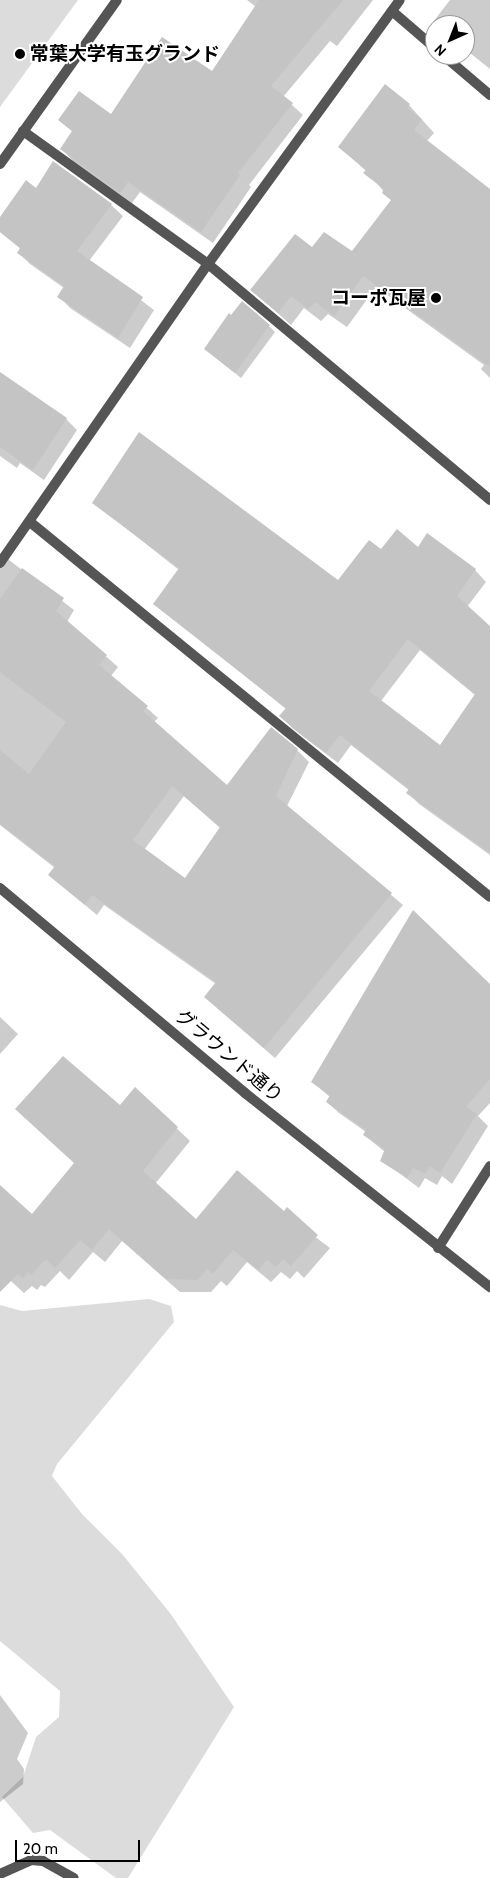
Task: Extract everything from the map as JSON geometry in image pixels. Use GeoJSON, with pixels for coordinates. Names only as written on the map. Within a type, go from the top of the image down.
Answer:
{"type":"FeatureCollection","features":[{"type":"Feature","properties":{"kind":"street"},"geometry":{"type":"LineString","coordinates":[[0,164],[117,0]]}},
{"type":"Feature","properties":{"kind":"street"},"geometry":{"type":"LineString","coordinates":[[0,563],[208,264],[400,0]]}},
{"type":"Feature","properties":{"kind":"street"},"geometry":{"type":"LineString","coordinates":[[392,11],[425,39]]}},
{"type":"Feature","properties":{"kind":"street"},"geometry":{"type":"LineString","coordinates":[[455,65],[490,95]]}},
{"type":"Feature","properties":{"kind":"street"},"geometry":{"type":"LineString","coordinates":[[23,132],[208,264],[490,500]]}},
{"type":"Feature","properties":{"kind":"street"},"geometry":{"type":"LineString","coordinates":[[30,522],[490,897]]}},
{"type":"Feature","properties":{"kind":"street","name":"グラウンド通り"},"geometry":{"type":"LineString","coordinates":[[0,888],[245,1093],[438,1248],[490,1287]]}},
{"type":"Feature","properties":{"kind":"street"},"geometry":{"type":"LineString","coordinates":[[438,1248],[490,1166]]}},
{"type":"Feature","properties":{"kind":"street"},"geometry":{"type":"LineString","coordinates":[[0,1874],[31,1860],[43,1861],[74,1878]]}},
{"type":"Feature","properties":{"kind":"shaded area","name":"常葉大学有玉グランド"},"geometry":{"type":"Polygon","coordinates":[[[0,0],[78,0],[0,107],[0,0]]]}},
{"type":"Feature","properties":{"kind":"shaded area"},"geometry":{"type":"Polygon","coordinates":[[[149,1299],[171,1306],[174,1322],[57,1464],[52,1476],[82,1514],[122,1554],[170,1613],[234,1707],[128,1878],[116,1878],[50,1830],[33,1833],[2,1797],[23,1777],[36,1737],[59,1717],[60,1691],[0,1641],[0,1305],[22,1311],[149,1299]]]}},
{"type":"Feature","properties":{"kind":"building"},"geometry":{"type":"Polygon","coordinates":[[[259,0],[343,0],[271,86],[293,103],[238,173],[240,175],[201,232],[128,182],[120,193],[60,149],[72,131],[58,120],[79,91],[111,114],[162,37],[212,71],[259,0]]]}},
{"type":"Feature","properties":{"kind":"building"},"geometry":{"type":"Polygon","coordinates":[[[385,84],[410,104],[407,108],[422,119],[414,130],[490,189],[490,367],[363,276],[334,316],[315,302],[308,309],[291,296],[278,313],[250,290],[295,234],[312,247],[324,232],[352,251],[391,200],[382,193],[384,189],[363,173],[366,170],[338,147],[385,84]]]}},
{"type":"Feature","properties":{"kind":"building"},"geometry":{"type":"Polygon","coordinates":[[[53,161],[112,204],[77,251],[143,297],[118,338],[57,297],[64,286],[17,253],[20,248],[0,232],[0,217],[26,180],[36,188],[53,161]]]}},
{"type":"Feature","properties":{"kind":"building"},"geometry":{"type":"Polygon","coordinates":[[[242,301],[270,325],[235,373],[204,349],[229,313],[231,315],[242,301]]]}},
{"type":"Feature","properties":{"kind":"building"},"geometry":{"type":"Polygon","coordinates":[[[0,372],[67,418],[33,470],[0,447],[0,372]]]}},
{"type":"Feature","properties":{"kind":"building"},"geometry":{"type":"Polygon","coordinates":[[[139,432],[338,580],[369,540],[381,549],[397,529],[418,547],[427,533],[476,569],[457,596],[490,626],[490,853],[406,793],[409,789],[340,735],[326,753],[279,716],[286,708],[153,604],[179,568],[92,503],[139,432]],[[408,639],[369,691],[440,745],[475,694],[408,639]]]}},
{"type":"Feature","properties":{"kind":"building"},"geometry":{"type":"Polygon","coordinates":[[[22,568],[64,598],[56,611],[107,655],[99,665],[148,706],[143,711],[227,785],[271,727],[298,749],[276,796],[392,893],[264,1048],[204,997],[216,982],[92,895],[85,905],[48,875],[55,866],[0,824],[0,750],[29,774],[66,722],[0,672],[0,599],[22,568]],[[172,786],[133,840],[185,878],[220,827],[172,786]]]}},
{"type":"Feature","properties":{"kind":"building"},"geometry":{"type":"Polygon","coordinates":[[[413,910],[490,984],[490,1079],[466,1107],[477,1114],[440,1173],[430,1166],[425,1174],[413,1168],[407,1178],[380,1161],[385,1149],[363,1135],[366,1130],[326,1102],[330,1095],[311,1082],[413,910]]]}},
{"type":"Feature","properties":{"kind":"building"},"geometry":{"type":"Polygon","coordinates":[[[63,1056],[120,1105],[135,1087],[178,1127],[143,1171],[196,1219],[237,1170],[284,1211],[287,1207],[318,1235],[291,1266],[283,1259],[276,1267],[267,1260],[258,1270],[233,1250],[213,1274],[207,1269],[198,1280],[166,1279],[109,1229],[92,1250],[80,1240],[55,1268],[46,1259],[31,1275],[28,1272],[23,1278],[18,1274],[0,1292],[0,1185],[32,1214],[74,1163],[15,1109],[63,1056]]]}},
{"type":"Feature","properties":{"kind":"place","name":"常葉大学有玉グランド"},"geometry":{"type":"Point","coordinates":[20,54]}},
{"type":"Feature","properties":{"kind":"place","name":"コーポ瓦屋"},"geometry":{"type":"Point","coordinates":[436,298]}}]}
